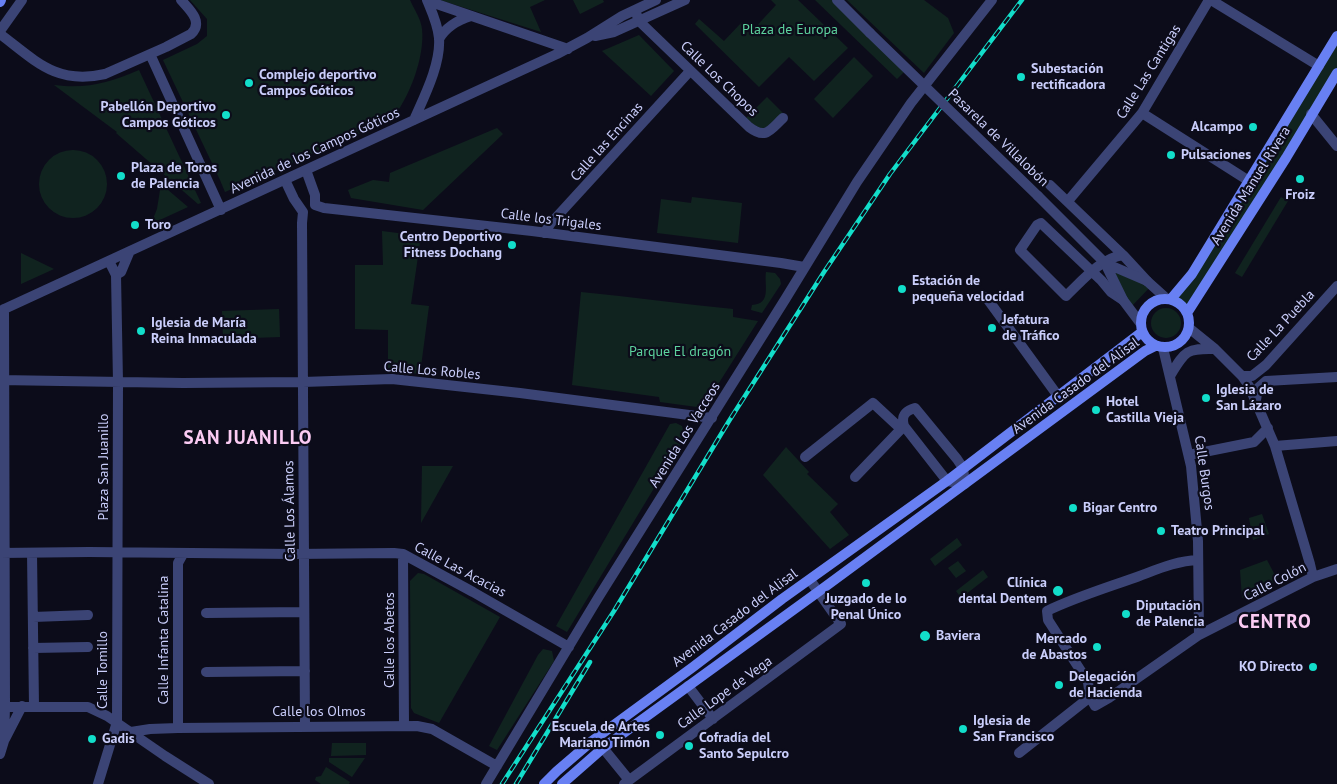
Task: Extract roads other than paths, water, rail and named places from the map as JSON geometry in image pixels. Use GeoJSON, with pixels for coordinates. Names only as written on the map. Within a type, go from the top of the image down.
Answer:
{"type":"FeatureCollection","features":[{"type":"Feature","properties":{"kind":"main road","name":"Avenida Manuel Rivera"},"geometry":{"type":"LineString","coordinates":[[1169,299],[1192,274],[1337,36]]}},
{"type":"Feature","properties":{"kind":"main road","name":"Avenida Manuel Rivera"},"geometry":{"type":"LineString","coordinates":[[1187,313],[1337,73]]}},
{"type":"Feature","properties":{"kind":"main road"},"geometry":{"type":"LineString","coordinates":[[1160,299],[1178,302],[1187,313],[1189,328],[1183,340],[1170,347],[1159,347],[1146,338],[1142,328],[1142,317],[1149,306],[1160,299]]}},
{"type":"Feature","properties":{"kind":"main road","name":"Avenida Casado del Alisal"},"geometry":{"type":"LineString","coordinates":[[544,784],[592,741],[947,481],[1058,396],[1142,328]]}},
{"type":"Feature","properties":{"kind":"main road","name":"Avenida Casado del Alisal"},"geometry":{"type":"LineString","coordinates":[[562,784],[603,748],[966,484],[1145,351],[1159,347]]}},
{"type":"Feature","properties":{"kind":"street"},"geometry":{"type":"LineString","coordinates":[[22,0],[0,32],[50,71],[66,76],[85,78],[105,74],[184,39],[194,31],[196,26],[195,16],[181,0]]}},
{"type":"Feature","properties":{"kind":"street"},"geometry":{"type":"LineString","coordinates":[[427,0],[568,49]]}},
{"type":"Feature","properties":{"kind":"street"},"geometry":{"type":"LineString","coordinates":[[427,0],[439,39]]}},
{"type":"Feature","properties":{"kind":"street","name":"Avenida de los Campos Góticos"},"geometry":{"type":"LineString","coordinates":[[2,310],[568,49],[622,16],[656,0]]}},
{"type":"Feature","properties":{"kind":"street","name":"Avenida de los Campos Góticos"},"geometry":{"type":"LineString","coordinates":[[587,38],[614,32],[685,0]]}},
{"type":"Feature","properties":{"kind":"street","name":"Pasarela de Villalobón"},"geometry":{"type":"LineString","coordinates":[[837,0],[1105,263]]}},
{"type":"Feature","properties":{"kind":"street","name":"Avenida Los Vacceos"},"geometry":{"type":"LineString","coordinates":[[486,784],[857,182],[911,103],[992,0]]}},
{"type":"Feature","properties":{"kind":"street"},"geometry":{"type":"LineString","coordinates":[[1210,0],[1320,66]]}},
{"type":"Feature","properties":{"kind":"street","name":"Calle Las Cantigas"},"geometry":{"type":"LineString","coordinates":[[1068,202],[1142,113],[1210,0]]}},
{"type":"Feature","properties":{"kind":"street"},"geometry":{"type":"LineString","coordinates":[[635,10],[639,21]]}},
{"type":"Feature","properties":{"kind":"street"},"geometry":{"type":"LineString","coordinates":[[414,120],[431,80],[439,39],[450,26],[461,19],[471,16]]}},
{"type":"Feature","properties":{"kind":"street","name":"Calle Los Chopos"},"geometry":{"type":"LineString","coordinates":[[639,21],[758,134],[764,134],[783,118]]}},
{"type":"Feature","properties":{"kind":"street"},"geometry":{"type":"LineString","coordinates":[[150,54],[221,210]]}},
{"type":"Feature","properties":{"kind":"street","name":"Calle las Encinas"},"geometry":{"type":"LineString","coordinates":[[544,233],[690,71]]}},
{"type":"Feature","properties":{"kind":"street"},"geometry":{"type":"LineString","coordinates":[[1142,113],[1249,181]]}},
{"type":"Feature","properties":{"kind":"street"},"geometry":{"type":"LineString","coordinates":[[1311,114],[1337,146]]}},
{"type":"Feature","properties":{"kind":"street"},"geometry":{"type":"LineString","coordinates":[[312,184],[319,164]]}},
{"type":"Feature","properties":{"kind":"street"},"geometry":{"type":"LineString","coordinates":[[284,180],[303,212],[315,205],[315,195],[306,170]]}},
{"type":"Feature","properties":{"kind":"street"},"geometry":{"type":"LineString","coordinates":[[1050,185],[1124,255],[1147,281],[1169,299]]}},
{"type":"Feature","properties":{"kind":"street","name":"Calle los Trigales"},"geometry":{"type":"LineString","coordinates":[[315,205],[324,208],[781,262],[804,267]]}},
{"type":"Feature","properties":{"kind":"street","name":"Calle Los Álamos"},"geometry":{"type":"LineString","coordinates":[[303,212],[305,726]]}},
{"type":"Feature","properties":{"kind":"street"},"geometry":{"type":"LineString","coordinates":[[1123,300],[1111,292],[1101,280],[1092,272],[1041,223],[1020,251],[1066,296],[1092,272],[1114,256],[1124,255]]}},
{"type":"Feature","properties":{"kind":"street"},"geometry":{"type":"LineString","coordinates":[[109,262],[116,275],[121,272],[129,252]]}},
{"type":"Feature","properties":{"kind":"street"},"geometry":{"type":"LineString","coordinates":[[1105,263],[1147,281]]}},
{"type":"Feature","properties":{"kind":"street"},"geometry":{"type":"LineString","coordinates":[[1105,263],[1123,300],[1142,328]]}},
{"type":"Feature","properties":{"kind":"street","name":"Plaza San Juanillo"},"geometry":{"type":"LineString","coordinates":[[116,275],[118,382],[117,553]]}},
{"type":"Feature","properties":{"kind":"street","name":"Calle La Puebla"},"geometry":{"type":"LineString","coordinates":[[1242,376],[1252,376],[1268,362],[1337,286]]}},
{"type":"Feature","properties":{"kind":"street"},"geometry":{"type":"LineString","coordinates":[[986,298],[1058,396]]}},
{"type":"Feature","properties":{"kind":"street"},"geometry":{"type":"LineString","coordinates":[[2,310],[2,707],[4,740]]}},
{"type":"Feature","properties":{"kind":"street"},"geometry":{"type":"LineString","coordinates":[[1189,328],[1215,349],[1242,376],[1256,400],[1274,446],[1308,554],[1313,578]]}},
{"type":"Feature","properties":{"kind":"street","name":"Calle Burgos"},"geometry":{"type":"LineString","coordinates":[[1159,347],[1170,376],[1189,455],[1196,520],[1199,636]]}},
{"type":"Feature","properties":{"kind":"street"},"geometry":{"type":"LineString","coordinates":[[1170,376],[1187,352],[1198,348],[1215,349]]}},
{"type":"Feature","properties":{"kind":"street"},"geometry":{"type":"LineString","coordinates":[[1268,362],[1268,372],[1274,380]]}},
{"type":"Feature","properties":{"kind":"street"},"geometry":{"type":"LineString","coordinates":[[1256,400],[1258,388],[1262,384],[1274,380],[1337,377]]}},
{"type":"Feature","properties":{"kind":"street","name":"Calle Los Robles"},"geometry":{"type":"LineString","coordinates":[[2,380],[303,382],[392,379],[520,393],[712,418]]}},
{"type":"Feature","properties":{"kind":"street"},"geometry":{"type":"LineString","coordinates":[[805,457],[873,403],[903,428],[947,481],[966,484],[963,468],[915,408],[909,409],[903,415],[903,428]]}},
{"type":"Feature","properties":{"kind":"street"},"geometry":{"type":"LineString","coordinates":[[855,477],[903,428]]}},
{"type":"Feature","properties":{"kind":"street"},"geometry":{"type":"LineString","coordinates":[[1189,455],[1254,442],[1268,428]]}},
{"type":"Feature","properties":{"kind":"street"},"geometry":{"type":"LineString","coordinates":[[1274,446],[1337,441]]}},
{"type":"Feature","properties":{"kind":"street","name":"Calle Las Acacias"},"geometry":{"type":"LineString","coordinates":[[2,553],[404,554],[569,647]]}},
{"type":"Feature","properties":{"kind":"street"},"geometry":{"type":"LineString","coordinates":[[32,553],[34,706]]}},
{"type":"Feature","properties":{"kind":"street","name":"Calle Tomillo"},"geometry":{"type":"LineString","coordinates":[[98,784],[117,722],[117,553]]}},
{"type":"Feature","properties":{"kind":"street","name":"Calle Infanta Catalina"},"geometry":{"type":"LineString","coordinates":[[178,728],[178,563],[183,554]]}},
{"type":"Feature","properties":{"kind":"street","name":"Calle los Abetos"},"geometry":{"type":"LineString","coordinates":[[404,554],[404,726]]}},
{"type":"Feature","properties":{"kind":"street"},"geometry":{"type":"LineString","coordinates":[[1092,702],[1088,682],[1048,620],[1047,611],[1098,589],[1165,566],[1182,561],[1198,560]]}},
{"type":"Feature","properties":{"kind":"street","name":"Calle Colón"},"geometry":{"type":"LineString","coordinates":[[1019,753],[1092,702],[1109,698],[1199,636],[1313,578],[1337,568]]}},
{"type":"Feature","properties":{"kind":"street"},"geometry":{"type":"LineString","coordinates":[[810,580],[818,592]]}},
{"type":"Feature","properties":{"kind":"street","name":"Calle Lope de Vega"},"geometry":{"type":"LineString","coordinates":[[626,782],[841,624],[818,592]]}},
{"type":"Feature","properties":{"kind":"street"},"geometry":{"type":"LineString","coordinates":[[206,613],[304,612]]}},
{"type":"Feature","properties":{"kind":"street"},"geometry":{"type":"LineString","coordinates":[[33,617],[88,615]]}},
{"type":"Feature","properties":{"kind":"street"},"geometry":{"type":"LineString","coordinates":[[34,648],[88,647]]}},
{"type":"Feature","properties":{"kind":"street"},"geometry":{"type":"LineString","coordinates":[[206,672],[305,671]]}},
{"type":"Feature","properties":{"kind":"street"},"geometry":{"type":"LineString","coordinates":[[688,686],[713,719]]}},
{"type":"Feature","properties":{"kind":"street"},"geometry":{"type":"LineString","coordinates":[[0,754],[4,740],[22,706]]}},
{"type":"Feature","properties":{"kind":"street"},"geometry":{"type":"LineString","coordinates":[[2,707],[88,707],[117,722],[209,784]]}},
{"type":"Feature","properties":{"kind":"street","name":"Calle los Olmos"},"geometry":{"type":"LineString","coordinates":[[130,732],[178,728],[404,726],[432,729],[497,766]]}},
{"type":"Feature","properties":{"kind":"street"},"geometry":{"type":"LineString","coordinates":[[147,744],[147,736],[150,729]]}},
{"type":"Feature","properties":{"kind":"street"},"geometry":{"type":"LineString","coordinates":[[603,748],[626,782]]}},
{"type":"Feature","properties":{"kind":"railway"},"geometry":{"type":"LineString","coordinates":[[502,784],[614,611],[729,421],[824,272],[890,174],[1022,0]]}},
{"type":"Feature","properties":{"kind":"railway"},"geometry":{"type":"LineString","coordinates":[[516,784],[590,662]]}},
{"type":"Feature","properties":{"kind":"place","name":"Subestación rectificadora"},"geometry":{"type":"Point","coordinates":[1021,77]}},
{"type":"Feature","properties":{"kind":"place","name":"Complejo deportivo Campos Góticos"},"geometry":{"type":"Point","coordinates":[249,83]}},
{"type":"Feature","properties":{"kind":"place","name":"Pabellón Deportivo Campos Góticos"},"geometry":{"type":"Point","coordinates":[226,115]}},
{"type":"Feature","properties":{"kind":"place","name":"Alcampo"},"geometry":{"type":"Point","coordinates":[1253,127]}},
{"type":"Feature","properties":{"kind":"place","name":"Pulsaciones"},"geometry":{"type":"Point","coordinates":[1171,155]}},
{"type":"Feature","properties":{"kind":"place","name":"Plaza de Toros de Palencia"},"geometry":{"type":"Point","coordinates":[121,176]}},
{"type":"Feature","properties":{"kind":"place","name":"Froiz"},"geometry":{"type":"Point","coordinates":[1300,179]}},
{"type":"Feature","properties":{"kind":"place","name":"Toro"},"geometry":{"type":"Point","coordinates":[135,225]}},
{"type":"Feature","properties":{"kind":"place","name":"Centro Deportivo Fitness Dochang"},"geometry":{"type":"Point","coordinates":[512,245]}},
{"type":"Feature","properties":{"kind":"place","name":"Estación de pequeña velocidad"},"geometry":{"type":"Point","coordinates":[902,289]}},
{"type":"Feature","properties":{"kind":"place","name":"Jefatura de Tráfico"},"geometry":{"type":"Point","coordinates":[992,328]}},
{"type":"Feature","properties":{"kind":"place","name":"Iglesia de María Reina Inmaculada"},"geometry":{"type":"Point","coordinates":[141,331]}},
{"type":"Feature","properties":{"kind":"place","name":"Iglesia de San Lázaro"},"geometry":{"type":"Point","coordinates":[1206,398]}},
{"type":"Feature","properties":{"kind":"place","name":"Hotel Castilla Vieja"},"geometry":{"type":"Point","coordinates":[1096,410]}},
{"type":"Feature","properties":{"kind":"place","name":"Bigar Centro"},"geometry":{"type":"Point","coordinates":[1073,508]}},
{"type":"Feature","properties":{"kind":"place","name":"Teatro Principal"},"geometry":{"type":"Point","coordinates":[1161,531]}},
{"type":"Feature","properties":{"kind":"place","name":"Juzgado de lo Penal Único"},"geometry":{"type":"Point","coordinates":[866,583]}},
{"type":"Feature","properties":{"kind":"place","name":"Clínica dental Dentem"},"geometry":{"type":"Point","coordinates":[1058,591]}},
{"type":"Feature","properties":{"kind":"place","name":"Diputación de Palencia"},"geometry":{"type":"Point","coordinates":[1126,614]}},
{"type":"Feature","properties":{"kind":"place","name":"Baviera"},"geometry":{"type":"Point","coordinates":[925,636]}},
{"type":"Feature","properties":{"kind":"place","name":"Mercado de Abastos"},"geometry":{"type":"Point","coordinates":[1097,647]}},
{"type":"Feature","properties":{"kind":"place","name":"KO Directo"},"geometry":{"type":"Point","coordinates":[1313,667]}},
{"type":"Feature","properties":{"kind":"place","name":"Delegación de Hacienda"},"geometry":{"type":"Point","coordinates":[1059,685]}},
{"type":"Feature","properties":{"kind":"place","name":"Iglesia de San Francisco"},"geometry":{"type":"Point","coordinates":[963,729]}},
{"type":"Feature","properties":{"kind":"place","name":"Escuela de Artes Mariano Timón"},"geometry":{"type":"Point","coordinates":[660,735]}},
{"type":"Feature","properties":{"kind":"place","name":"Gadis"},"geometry":{"type":"Point","coordinates":[92,739]}},
{"type":"Feature","properties":{"kind":"place","name":"Cofradía del Santo Sepulcro"},"geometry":{"type":"Point","coordinates":[689,746]}},
{"type":"Feature","properties":{"kind":"district","name":"SAN JUANILLO"},"geometry":{"type":"Point","coordinates":[248,439]}},
{"type":"Feature","properties":{"kind":"district","name":"CENTRO"},"geometry":{"type":"Point","coordinates":[1275,623]}},
{"type":"Feature","properties":{"kind":"park label","name":"Plaza de Europa"},"geometry":{"type":"Point","coordinates":[790,30]}},
{"type":"Feature","properties":{"kind":"park label","name":"Parque El dragón"},"geometry":{"type":"Point","coordinates":[680,352]}}]}
